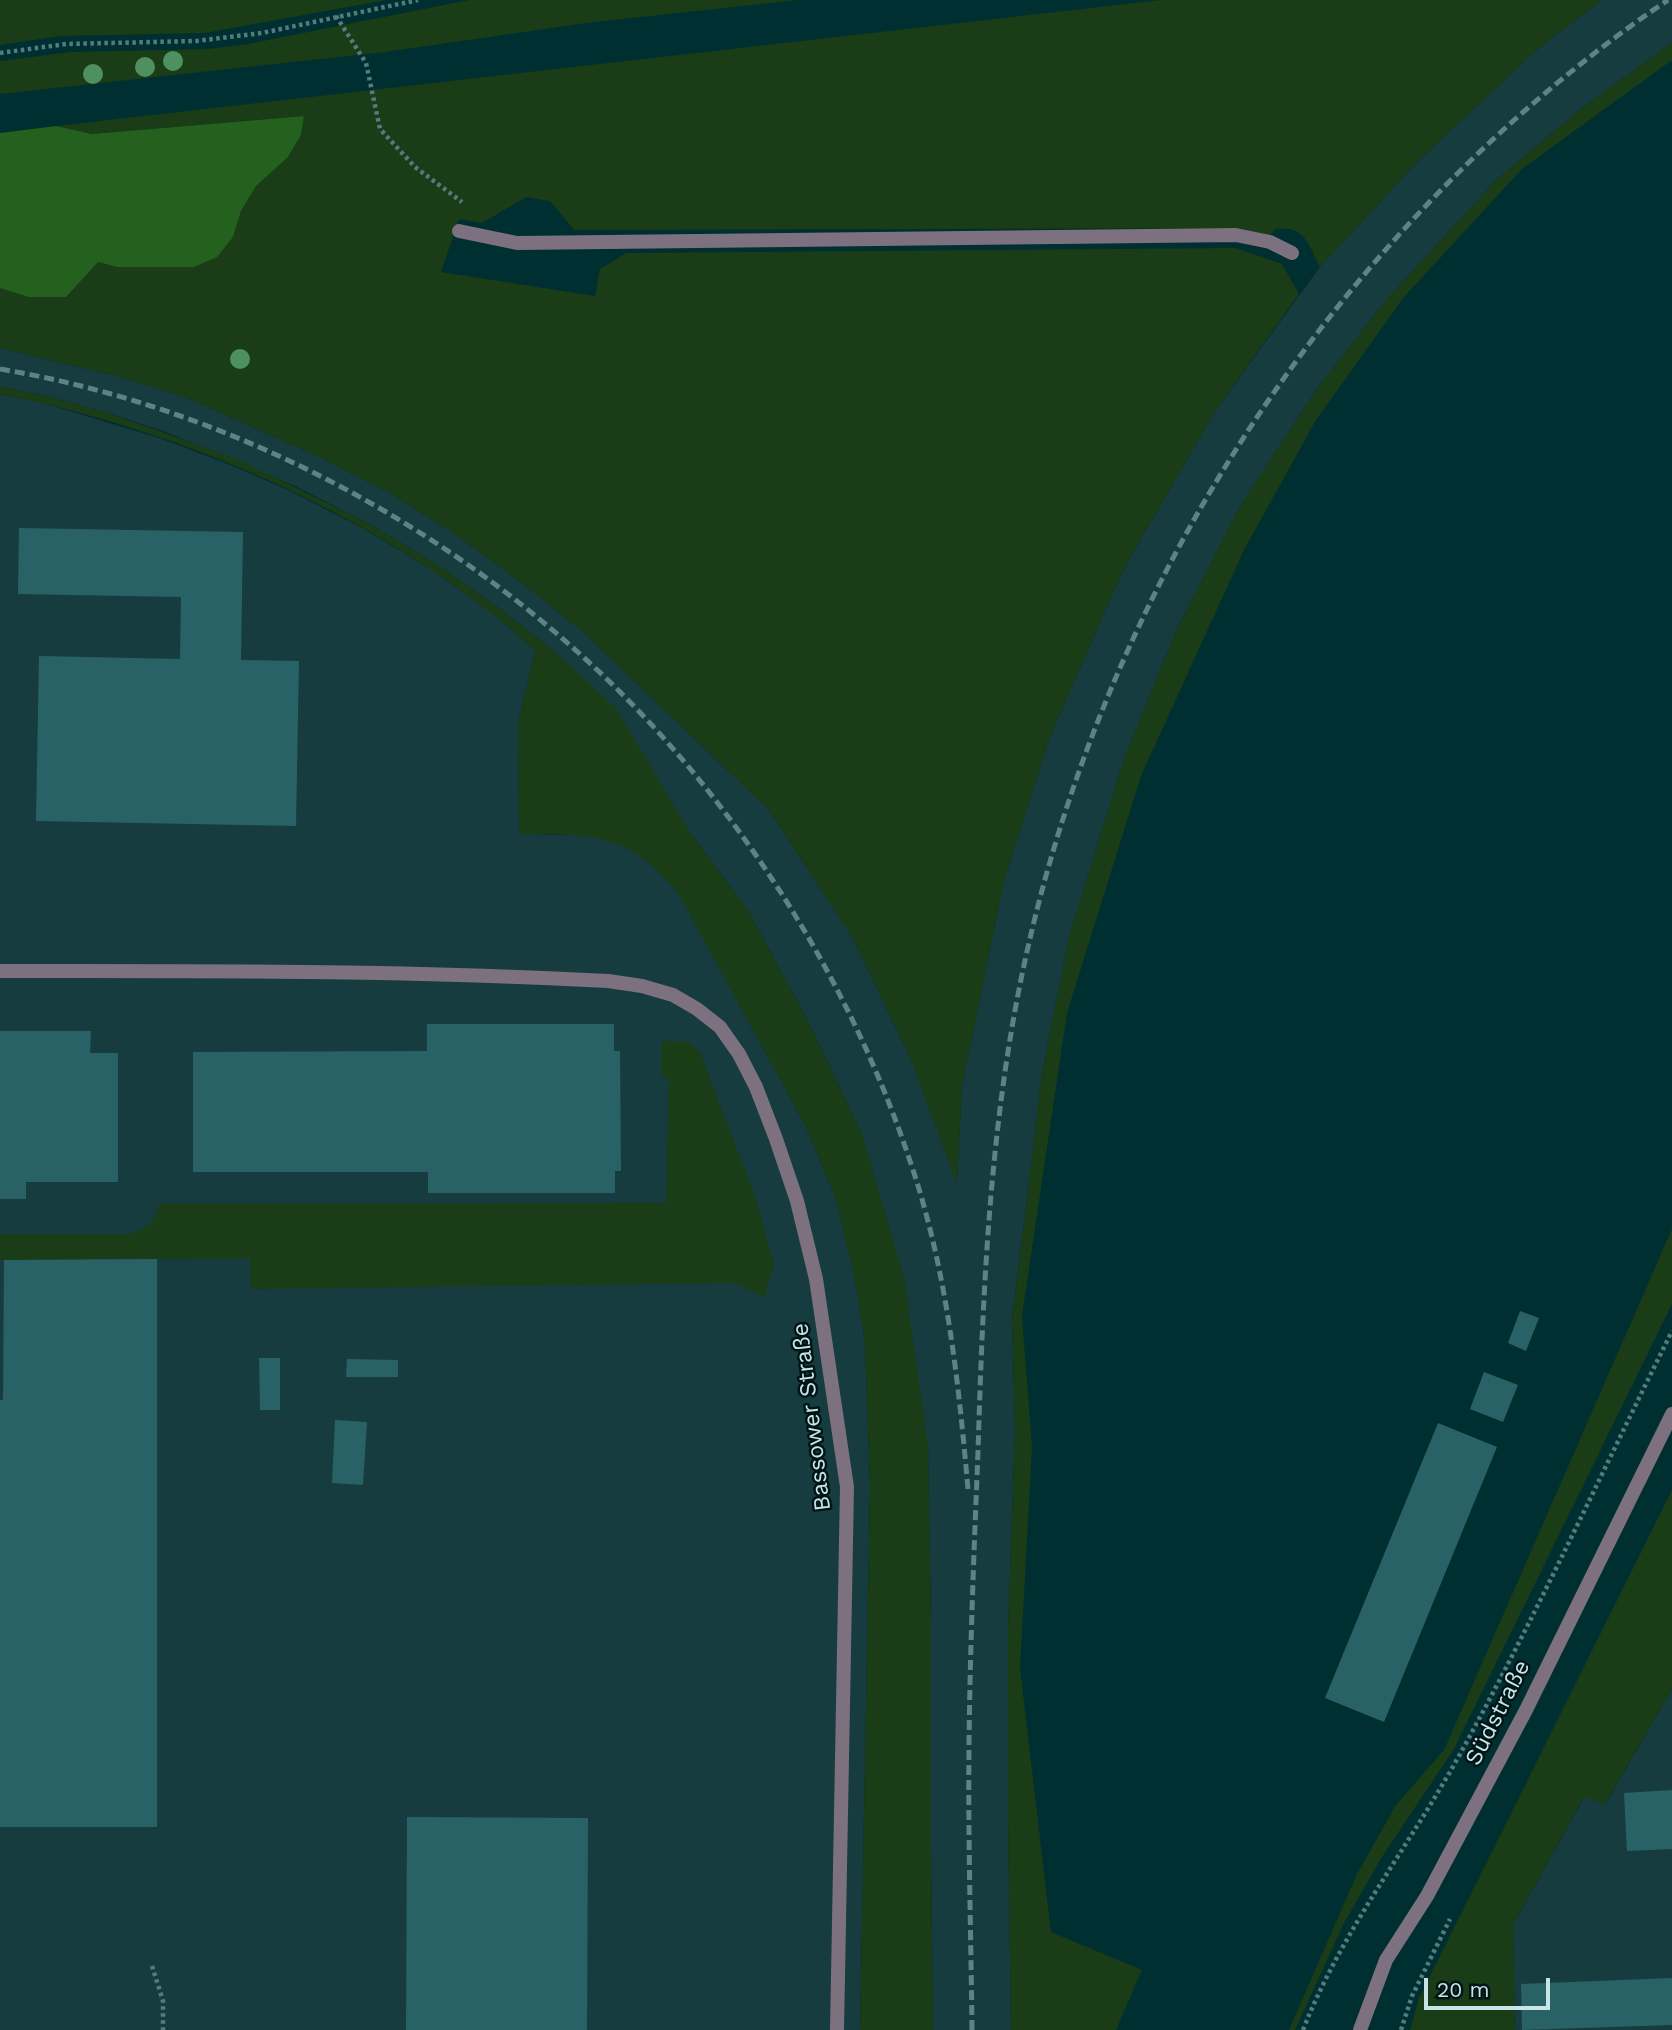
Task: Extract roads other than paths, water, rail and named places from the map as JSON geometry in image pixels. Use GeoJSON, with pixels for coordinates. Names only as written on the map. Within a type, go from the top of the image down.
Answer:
{"type":"FeatureCollection","features":[{"type":"Feature","properties":{"kind":"street"},"geometry":{"type":"LineString","coordinates":[[459,231],[517,243],[1236,235],[1270,242],[1292,253]]}},
{"type":"Feature","properties":{"kind":"street","name":"Bassower Straße"},"geometry":{"type":"LineString","coordinates":[[0,971],[501,976],[608,981],[642,986],[673,995],[720,1027],[739,1054],[756,1087],[797,1201],[817,1279],[847,1487],[838,2030]]}},
{"type":"Feature","properties":{"kind":"street","name":"Südstraße"},"geometry":{"type":"LineString","coordinates":[[1360,2030],[1386,1960],[1427,1896],[1526,1710],[1672,1414]]}},
{"type":"Feature","properties":{"kind":"railway"},"geometry":{"type":"LineString","coordinates":[[972,2030],[970,1673],[990,1203],[1014,1017],[1026,956],[1064,815],[1116,677],[1181,544],[1257,417],[1345,298],[1443,188],[1551,88],[1668,0]]}},
{"type":"Feature","properties":{"kind":"railway"},"geometry":{"type":"LineString","coordinates":[[0,369],[87,387],[172,413],[256,446],[337,485],[415,529],[489,580],[559,636],[624,696],[670,745],[755,853],[792,911],[827,971],[886,1095],[922,1198],[941,1280],[955,1363],[968,1489]]}}]}
